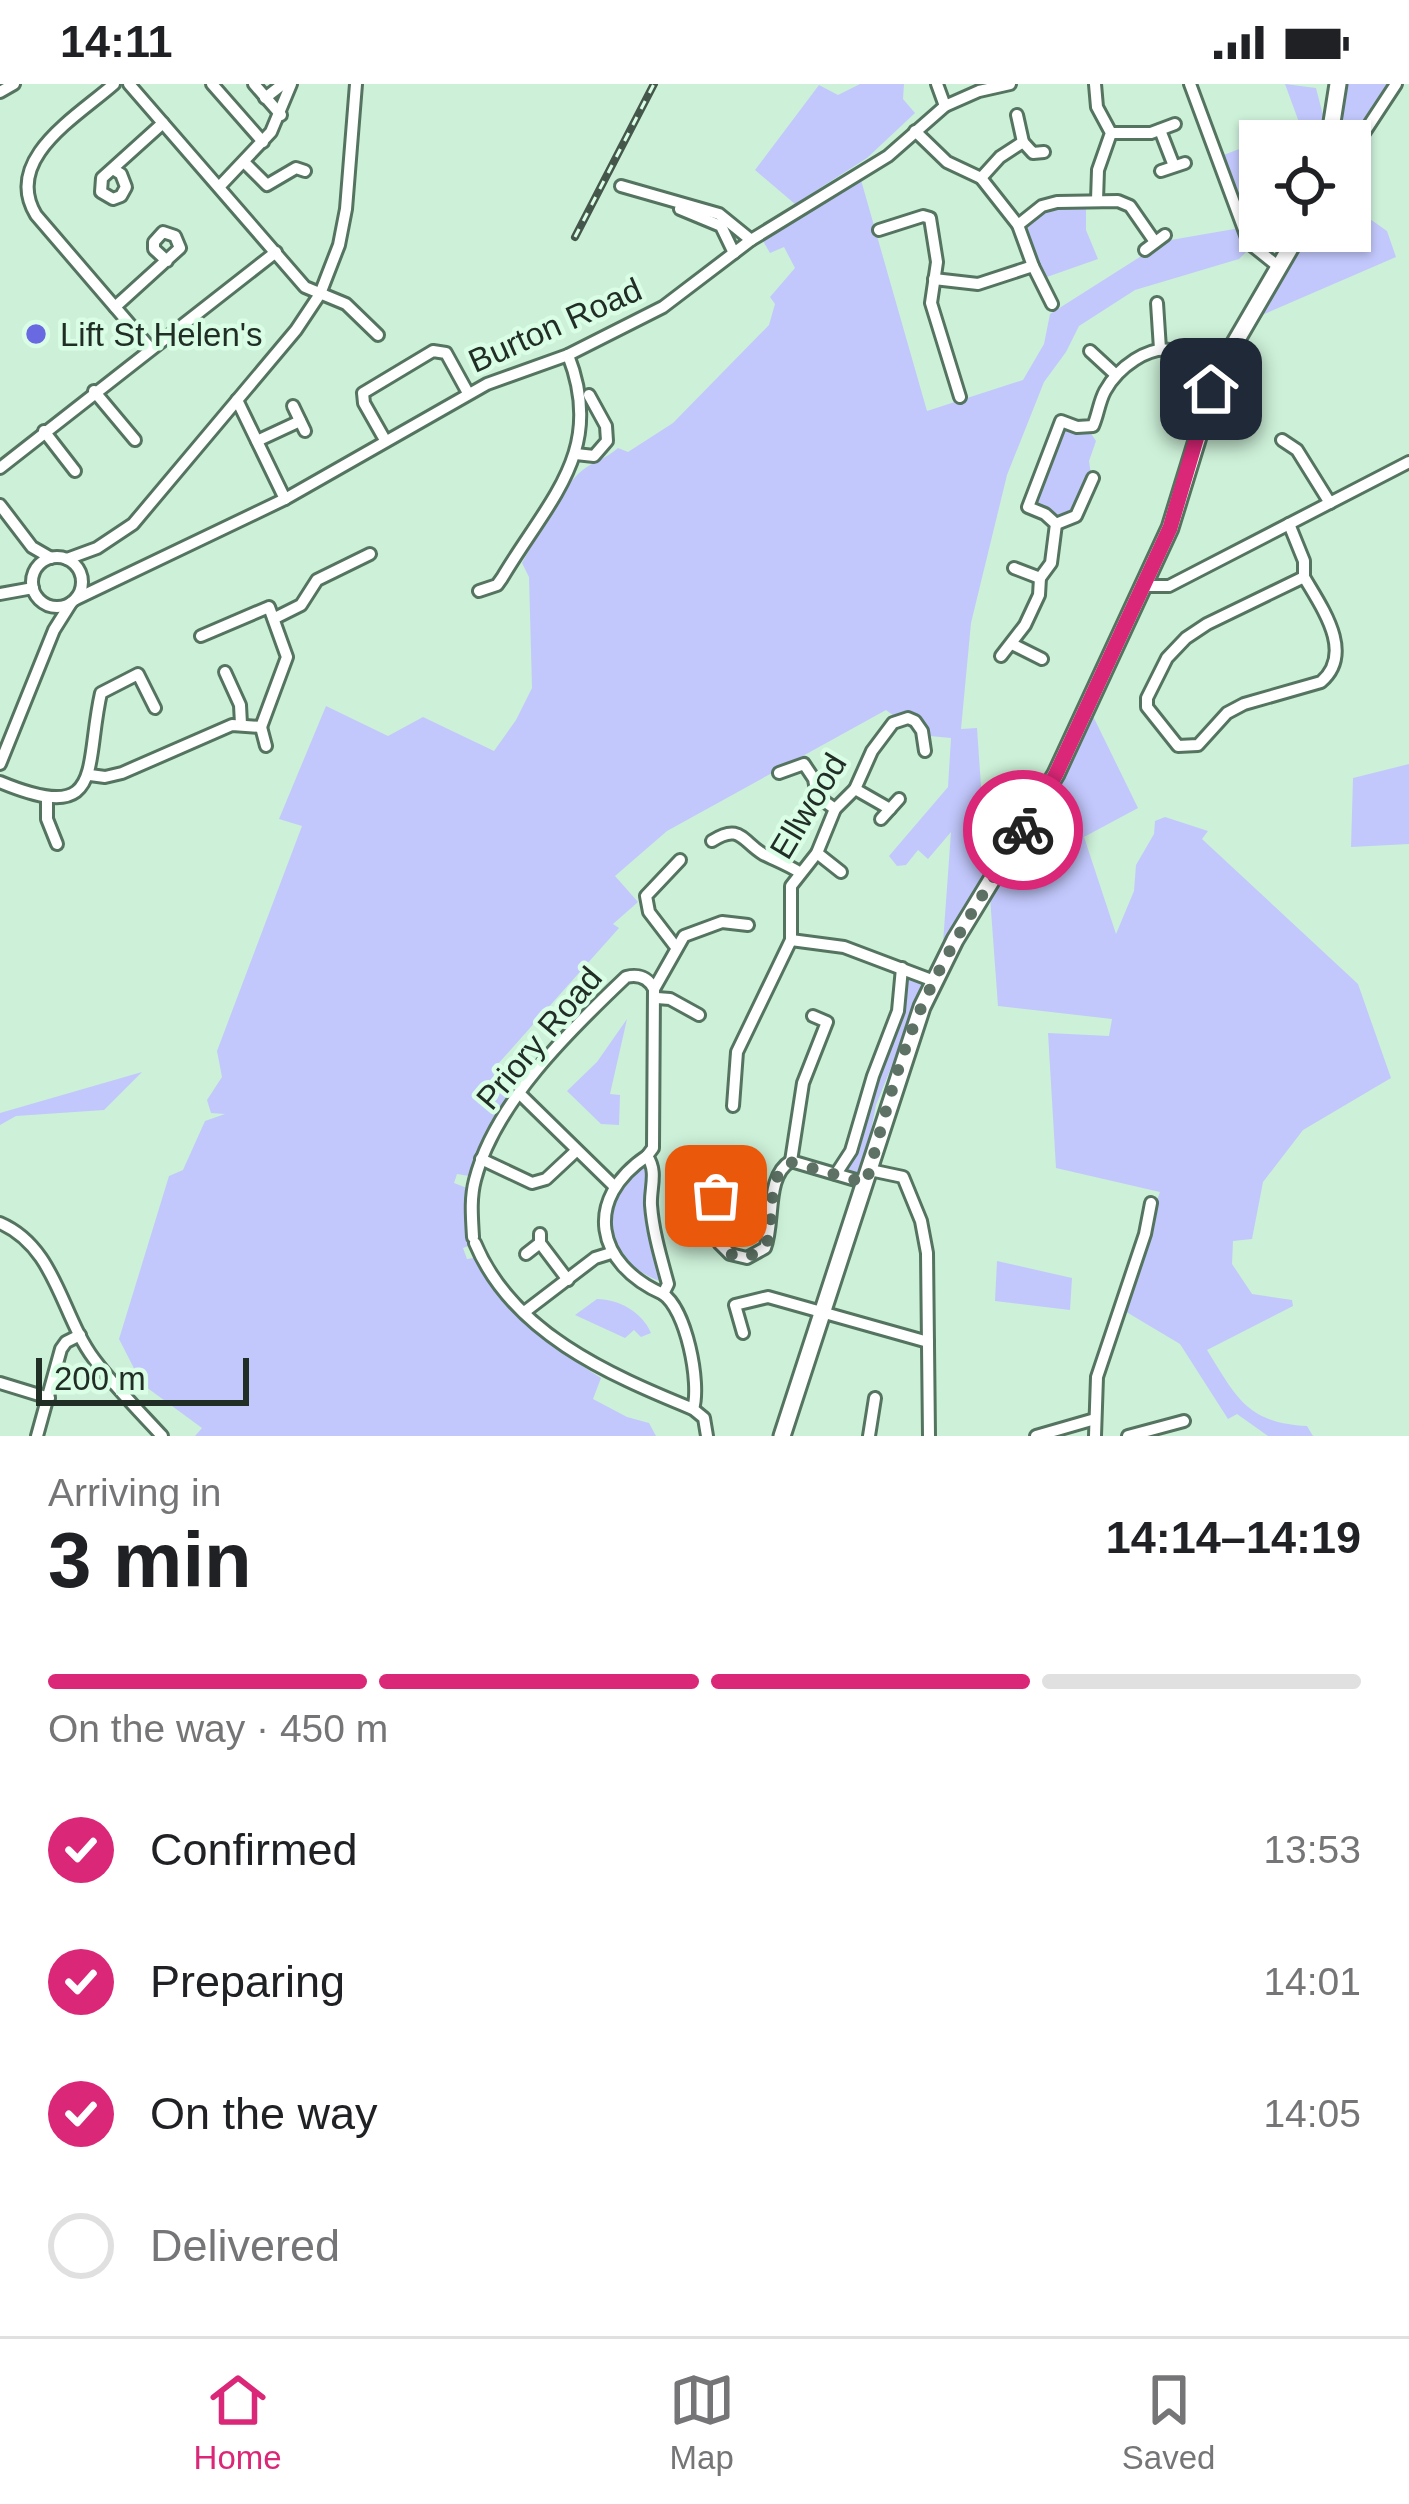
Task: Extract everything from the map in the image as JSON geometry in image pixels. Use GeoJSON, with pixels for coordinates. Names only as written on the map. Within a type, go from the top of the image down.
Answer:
{"type":"FeatureCollection","features":[{"type":"Feature","properties":{"kind":"highway"},"geometry":{"type":"LineString","coordinates":[[1322,84],[1332,111]]}},
{"type":"Feature","properties":{"kind":"highway"},"geometry":{"type":"LineString","coordinates":[[1331,120],[1338,84]]}},
{"type":"Feature","properties":{"kind":"highway"},"geometry":{"type":"LineString","coordinates":[[782,1436],[903,1057],[934,981],[1049,788],[1177,510],[1218,372],[1288,252]]}},
{"type":"Feature","properties":{"kind":"street"},"geometry":{"type":"LineString","coordinates":[[0,92],[14,84]]}},
{"type":"Feature","properties":{"kind":"street"},"geometry":{"type":"LineString","coordinates":[[114,84],[40,150],[26,179],[31,209],[151,349]]}},
{"type":"Feature","properties":{"kind":"street"},"geometry":{"type":"LineString","coordinates":[[129,84],[305,287],[346,304],[378,334]]}},
{"type":"Feature","properties":{"kind":"street"},"geometry":{"type":"LineString","coordinates":[[212,84],[263,142]]}},
{"type":"Feature","properties":{"kind":"street"},"geometry":{"type":"LineString","coordinates":[[254,84],[280,116]]}},
{"type":"Feature","properties":{"kind":"street"},"geometry":{"type":"LineString","coordinates":[[220,186],[263,142],[280,116],[287,84]]}},
{"type":"Feature","properties":{"kind":"street"},"geometry":{"type":"LineString","coordinates":[[266,98],[287,84]]}},
{"type":"Feature","properties":{"kind":"street"},"geometry":{"type":"LineString","coordinates":[[0,506],[32,548],[52,558],[67,560],[89,551],[134,524],[320,294],[344,223],[356,84]]}},
{"type":"Feature","properties":{"kind":"street"},"geometry":{"type":"LineString","coordinates":[[937,84],[945,106]]}},
{"type":"Feature","properties":{"kind":"street","name":"Burton Road"},"geometry":{"type":"LineString","coordinates":[[74,601],[285,500],[468,393],[568,355],[663,307],[751,240],[888,156],[945,106],[1007,84]]}},
{"type":"Feature","properties":{"kind":"street"},"geometry":{"type":"LineString","coordinates":[[1095,84],[1097,107],[1111,133],[1098,170],[1097,200]]}},
{"type":"Feature","properties":{"kind":"street"},"geometry":{"type":"LineString","coordinates":[[1190,84],[1249,243],[1274,262]]}},
{"type":"Feature","properties":{"kind":"street"},"geometry":{"type":"LineString","coordinates":[[1371,122],[1396,84]]}},
{"type":"Feature","properties":{"kind":"street"},"geometry":{"type":"LineString","coordinates":[[1017,115],[1023,142],[1033,153],[1045,152]]}},
{"type":"Feature","properties":{"kind":"street"},"geometry":{"type":"LineString","coordinates":[[113,169],[164,123]]}},
{"type":"Feature","properties":{"kind":"street"},"geometry":{"type":"LineString","coordinates":[[1111,133],[1160,130],[1175,124]]}},
{"type":"Feature","properties":{"kind":"street"},"geometry":{"type":"LineString","coordinates":[[915,130],[947,162],[981,178],[1018,225],[1053,304]]}},
{"type":"Feature","properties":{"kind":"street"},"geometry":{"type":"LineString","coordinates":[[1160,130],[1173,166]]}},
{"type":"Feature","properties":{"kind":"street"},"geometry":{"type":"LineString","coordinates":[[981,178],[1023,142]]}},
{"type":"Feature","properties":{"kind":"street"},"geometry":{"type":"LineString","coordinates":[[245,163],[267,185],[296,168],[305,171]]}},
{"type":"Feature","properties":{"kind":"street"},"geometry":{"type":"LineString","coordinates":[[621,186],[721,226],[734,253]]}},
{"type":"Feature","properties":{"kind":"street"},"geometry":{"type":"LineString","coordinates":[[648,197],[718,214],[751,240]]}},
{"type":"Feature","properties":{"kind":"street"},"geometry":{"type":"LineString","coordinates":[[1018,225],[1049,204],[1097,200],[1130,206],[1155,242]]}},
{"type":"Feature","properties":{"kind":"street"},"geometry":{"type":"LineString","coordinates":[[879,230],[930,218],[936,251],[931,303],[962,382],[959,398]]}},
{"type":"Feature","properties":{"kind":"street"},"geometry":{"type":"LineString","coordinates":[[0,468],[276,252]]}},
{"type":"Feature","properties":{"kind":"street"},"geometry":{"type":"LineString","coordinates":[[116,307],[167,261]]}},
{"type":"Feature","properties":{"kind":"street"},"geometry":{"type":"LineString","coordinates":[[934,279],[978,284],[1033,266]]}},
{"type":"Feature","properties":{"kind":"street"},"geometry":{"type":"LineString","coordinates":[[1157,303],[1160,350]]}},
{"type":"Feature","properties":{"kind":"street"},"geometry":{"type":"LineString","coordinates":[[1056,524],[1028,507],[1061,421],[1093,426],[1102,396],[1116,375],[1136,359],[1160,350],[1173,350],[1218,372]]}},
{"type":"Feature","properties":{"kind":"street"},"geometry":{"type":"LineString","coordinates":[[385,440],[363,393],[433,351],[446,353],[468,393]]}},
{"type":"Feature","properties":{"kind":"street"},"geometry":{"type":"LineString","coordinates":[[1090,351],[1116,375]]}},
{"type":"Feature","properties":{"kind":"street"},"geometry":{"type":"LineString","coordinates":[[479,591],[497,585],[502,578],[576,454],[582,398],[568,355]]}},
{"type":"Feature","properties":{"kind":"street"},"geometry":{"type":"LineString","coordinates":[[94,391],[135,440]]}},
{"type":"Feature","properties":{"kind":"street"},"geometry":{"type":"LineString","coordinates":[[576,454],[594,456],[608,441],[606,426],[589,395]]}},
{"type":"Feature","properties":{"kind":"street"},"geometry":{"type":"LineString","coordinates":[[237,400],[285,500]]}},
{"type":"Feature","properties":{"kind":"street"},"geometry":{"type":"LineString","coordinates":[[257,441],[303,426],[293,406]]}},
{"type":"Feature","properties":{"kind":"street"},"geometry":{"type":"LineString","coordinates":[[44,431],[75,471]]}},
{"type":"Feature","properties":{"kind":"street"},"geometry":{"type":"LineString","coordinates":[[1282,440],[1297,450],[1330,503]]}},
{"type":"Feature","properties":{"kind":"street"},"geometry":{"type":"LineString","coordinates":[[1144,586],[1168,586],[1409,462]]}},
{"type":"Feature","properties":{"kind":"street"},"geometry":{"type":"LineString","coordinates":[[1056,524],[1076,516],[1093,478]]}},
{"type":"Feature","properties":{"kind":"street"},"geometry":{"type":"LineString","coordinates":[[1001,656],[1039,595],[1040,578],[1052,563],[1056,524]]}},
{"type":"Feature","properties":{"kind":"street"},"geometry":{"type":"LineString","coordinates":[[1288,524],[1304,561],[1304,577],[1335,638],[1335,666],[1321,682],[1227,713],[1198,745],[1178,746],[1147,707],[1167,658],[1207,625],[1304,577]]}},
{"type":"Feature","properties":{"kind":"street"},"geometry":{"type":"LineString","coordinates":[[32,548],[33,588],[54,630]]}},
{"type":"Feature","properties":{"kind":"street"},"geometry":{"type":"LineString","coordinates":[[0,764],[7,732],[54,630],[74,601],[89,551]]}},
{"type":"Feature","properties":{"kind":"street"},"geometry":{"type":"LineString","coordinates":[[201,637],[301,605],[317,580],[370,554]]}},
{"type":"Feature","properties":{"kind":"street"},"geometry":{"type":"LineString","coordinates":[[35,571],[52,558]]}},
{"type":"Feature","properties":{"kind":"street"},"geometry":{"type":"LineString","coordinates":[[67,560],[103,589]]}},
{"type":"Feature","properties":{"kind":"street"},"geometry":{"type":"LineString","coordinates":[[1014,568],[1040,578]]}},
{"type":"Feature","properties":{"kind":"street"},"geometry":{"type":"LineString","coordinates":[[0,595],[33,588]]}},
{"type":"Feature","properties":{"kind":"street"},"geometry":{"type":"LineString","coordinates":[[45,604],[58,607],[74,601]]}},
{"type":"Feature","properties":{"kind":"street"},"geometry":{"type":"LineString","coordinates":[[266,746],[262,727],[287,657],[272,612]]}},
{"type":"Feature","properties":{"kind":"street"},"geometry":{"type":"LineString","coordinates":[[1012,644],[1042,659]]}},
{"type":"Feature","properties":{"kind":"street"},"geometry":{"type":"LineString","coordinates":[[225,672],[240,705],[241,724]]}},
{"type":"Feature","properties":{"kind":"street"},"geometry":{"type":"LineString","coordinates":[[0,782],[47,800],[74,793],[90,775],[101,693],[138,674],[155,708]]}},
{"type":"Feature","properties":{"kind":"street","name":"Ellwood"},"geometry":{"type":"LineString","coordinates":[[791,940],[788,902],[799,872],[818,854],[835,809],[855,789],[882,737],[909,713],[922,731],[925,751]]}},
{"type":"Feature","properties":{"kind":"street"},"geometry":{"type":"LineString","coordinates":[[90,775],[122,773],[173,747],[241,724],[262,727]]}},
{"type":"Feature","properties":{"kind":"street"},"geometry":{"type":"LineString","coordinates":[[779,773],[804,764],[814,779],[817,796],[835,809]]}},
{"type":"Feature","properties":{"kind":"street"},"geometry":{"type":"LineString","coordinates":[[855,789],[885,814],[899,799]]}},
{"type":"Feature","properties":{"kind":"street"},"geometry":{"type":"LineString","coordinates":[[47,800],[47,819],[56,844]]}},
{"type":"Feature","properties":{"kind":"street"},"geometry":{"type":"LineString","coordinates":[[712,841],[733,830],[764,855],[799,872]]}},
{"type":"Feature","properties":{"kind":"street"},"geometry":{"type":"LineString","coordinates":[[818,854],[841,872]]}},
{"type":"Feature","properties":{"kind":"street"},"geometry":{"type":"LineString","coordinates":[[675,946],[649,912],[646,896],[680,860]]}},
{"type":"Feature","properties":{"kind":"street"},"geometry":{"type":"LineString","coordinates":[[707,1436],[704,1418],[693,1409],[699,1391],[677,1308],[663,1294],[636,1280],[611,1252],[605,1217],[614,1186],[653,1148],[655,993],[675,946],[683,935],[700,927],[722,922],[748,925]]}},
{"type":"Feature","properties":{"kind":"street"},"geometry":{"type":"LineString","coordinates":[[733,1106],[736,1052],[791,940],[844,947],[934,981]]}},
{"type":"Feature","properties":{"kind":"street"},"geometry":{"type":"LineString","coordinates":[[836,1174],[851,1151],[898,1011],[902,968]]}},
{"type":"Feature","properties":{"kind":"street","name":"Priory Road"},"geometry":{"type":"LineString","coordinates":[[655,993],[640,976],[626,977],[511,1103],[474,1183],[474,1240],[502,1294],[527,1310],[542,1329],[592,1363],[693,1409]]}},
{"type":"Feature","properties":{"kind":"street"},"geometry":{"type":"LineString","coordinates":[[655,993],[699,1015]]}},
{"type":"Feature","properties":{"kind":"street"},"geometry":{"type":"LineString","coordinates":[[790,1162],[803,1083],[827,1022],[813,1016]]}},
{"type":"Feature","properties":{"kind":"street"},"geometry":{"type":"LineString","coordinates":[[521,1096],[614,1186]]}},
{"type":"Feature","properties":{"kind":"street"},"geometry":{"type":"LineString","coordinates":[[482,1160],[532,1183],[546,1179],[576,1151]]}},
{"type":"Feature","properties":{"kind":"street"},"geometry":{"type":"LineString","coordinates":[[647,1156],[654,1168],[651,1204],[659,1260],[668,1284],[663,1294]]}},
{"type":"Feature","properties":{"kind":"street"},"geometry":{"type":"LineString","coordinates":[[716,1167],[719,1244],[730,1254],[747,1258],[768,1240],[776,1178],[790,1162],[836,1174],[903,1177],[921,1221],[927,1253],[929,1436]]}},
{"type":"Feature","properties":{"kind":"street"},"geometry":{"type":"LineString","coordinates":[[1095,1436],[1097,1377],[1151,1202]]}},
{"type":"Feature","properties":{"kind":"street"},"geometry":{"type":"LineString","coordinates":[[0,1223],[34,1250],[60,1288],[95,1360],[162,1436]]}},
{"type":"Feature","properties":{"kind":"street"},"geometry":{"type":"LineString","coordinates":[[526,1254],[541,1238],[568,1280]]}},
{"type":"Feature","properties":{"kind":"street"},"geometry":{"type":"LineString","coordinates":[[527,1310],[611,1252]]}},
{"type":"Feature","properties":{"kind":"street"},"geometry":{"type":"LineString","coordinates":[[743,1333],[734,1298],[768,1297],[928,1342]]}},
{"type":"Feature","properties":{"kind":"street"},"geometry":{"type":"LineString","coordinates":[[37,1436],[61,1349],[80,1335]]}},
{"type":"Feature","properties":{"kind":"street"},"geometry":{"type":"LineString","coordinates":[[0,1383],[49,1398]]}},
{"type":"Feature","properties":{"kind":"street"},"geometry":{"type":"LineString","coordinates":[[868,1436],[875,1398]]}},
{"type":"Feature","properties":{"kind":"street"},"geometry":{"type":"LineString","coordinates":[[1036,1436],[1095,1419]]}},
{"type":"Feature","properties":{"kind":"street"},"geometry":{"type":"LineString","coordinates":[[1128,1436],[1184,1421]]}},
{"type":"Feature","properties":{"kind":"shaded area"},"geometry":{"type":"Polygon","coordinates":[[[860,84],[904,84],[903,99],[915,113],[867,158],[795,204],[755,170],[819,85],[838,95],[860,84]]]}},
{"type":"Feature","properties":{"kind":"shaded area"},"geometry":{"type":"Polygon","coordinates":[[[1285,84],[1316,88],[1324,120],[1298,120],[1285,84]]]}},
{"type":"Feature","properties":{"kind":"shaded area"},"geometry":{"type":"Polygon","coordinates":[[[1344,84],[1388,84],[1365,120],[1338,120],[1344,84]]]}},
{"type":"Feature","properties":{"kind":"shaded area"},"geometry":{"type":"Polygon","coordinates":[[[1239,149],[1239,205],[1221,156],[1239,149]]]}},
{"type":"Feature","properties":{"kind":"shaded area"},"geometry":{"type":"Polygon","coordinates":[[[861,180],[927,411],[1023,380],[1044,344],[1050,314],[1165,241],[1239,228],[1239,252],[1246,252],[1239,259],[1135,290],[1079,326],[1044,382],[1007,475],[971,623],[961,729],[977,728],[987,873],[943,943],[951,832],[928,859],[918,850],[906,865],[897,866],[889,856],[948,787],[951,738],[919,735],[886,710],[667,831],[615,876],[638,902],[613,924],[619,928],[497,1065],[515,1083],[493,1119],[469,1176],[457,1174],[454,1183],[467,1188],[471,1245],[463,1248],[467,1259],[474,1258],[500,1297],[529,1327],[601,1378],[593,1399],[649,1423],[656,1436],[195,1436],[202,1428],[142,1384],[119,1339],[169,1176],[183,1170],[205,1121],[225,1114],[211,1113],[207,1100],[222,1077],[217,1051],[302,826],[279,819],[326,706],[388,736],[423,717],[494,751],[532,688],[529,577],[522,563],[554,505],[578,474],[618,448],[628,452],[673,423],[769,325],[775,304],[770,297],[795,268],[784,247],[770,253],[763,241],[861,180]]]}},
{"type":"Feature","properties":{"kind":"shaded area"},"geometry":{"type":"Polygon","coordinates":[[[1086,206],[1086,230],[1098,259],[1044,278],[1026,224],[1054,208],[1086,206]]]}},
{"type":"Feature","properties":{"kind":"shaded area"},"geometry":{"type":"Polygon","coordinates":[[[1371,220],[1387,231],[1396,257],[1255,318],[1294,252],[1371,252],[1371,220]]]}},
{"type":"Feature","properties":{"kind":"shaded area"},"geometry":{"type":"Polygon","coordinates":[[[1062,429],[1090,432],[1096,441],[1089,461],[1091,475],[1073,512],[1060,516],[1035,498],[1062,429]]]}},
{"type":"Feature","properties":{"kind":"shaded area"},"geometry":{"type":"Polygon","coordinates":[[[1092,714],[1138,808],[1084,837],[1116,934],[1134,891],[1136,865],[1154,834],[1155,821],[1165,817],[1208,831],[1202,839],[1358,984],[1391,1078],[1303,1130],[1263,1182],[1252,1239],[1233,1241],[1232,1264],[1252,1294],[1292,1300],[1293,1306],[1207,1350],[1246,1405],[1270,1420],[1307,1426],[1313,1436],[1268,1436],[1237,1414],[1228,1419],[1180,1344],[1118,1307],[1160,1192],[1056,1168],[1048,1033],[1109,1036],[1112,1019],[998,1006],[990,897],[1063,775],[1092,714]]]}},
{"type":"Feature","properties":{"kind":"shaded area"},"geometry":{"type":"Polygon","coordinates":[[[1409,764],[1409,844],[1351,847],[1353,778],[1409,764]]]}},
{"type":"Feature","properties":{"kind":"shaded area"},"geometry":{"type":"Polygon","coordinates":[[[905,976],[922,982],[923,988],[876,1105],[863,1172],[858,1176],[842,1171],[905,976]]]}},
{"type":"Feature","properties":{"kind":"shaded area"},"geometry":{"type":"Polygon","coordinates":[[[627,1019],[610,1094],[620,1095],[619,1125],[601,1124],[567,1091],[597,1062],[627,1019]]]}},
{"type":"Feature","properties":{"kind":"shaded area"},"geometry":{"type":"Polygon","coordinates":[[[142,1072],[104,1110],[16,1116],[0,1125],[0,1113],[142,1072]]]}},
{"type":"Feature","properties":{"kind":"shaded area"},"geometry":{"type":"Polygon","coordinates":[[[648,1167],[660,1281],[624,1256],[611,1230],[609,1215],[619,1186],[648,1167]]]}},
{"type":"Feature","properties":{"kind":"shaded area"},"geometry":{"type":"Polygon","coordinates":[[[997,1261],[1072,1278],[1070,1310],[995,1301],[997,1261]]]}},
{"type":"Feature","properties":{"kind":"shaded area"},"geometry":{"type":"Polygon","coordinates":[[[597,1299],[629,1308],[651,1333],[641,1337],[634,1330],[625,1338],[575,1315],[597,1299]]]}},
{"type":"Feature","properties":{"kind":"railway"},"geometry":{"type":"LineString","coordinates":[[575,237],[654,84]]}},
{"type":"Feature","properties":{"kind":"way so far"},"geometry":{"type":"LineString","coordinates":[[716,1196],[719,1244],[730,1254],[747,1258],[768,1240],[781,1167],[790,1162],[866,1183],[922,1007],[958,935],[1023,830]]}},
{"type":"Feature","properties":{"kind":"place","name":"Lift St Helen's"},"geometry":{"type":"Point","coordinates":[36,334]}},
{"type":"Feature","properties":{"kind":"route"},"geometry":{"type":"LineString","coordinates":[[1023,830],[1056,774],[1170,528],[1211,389]]}}]}
